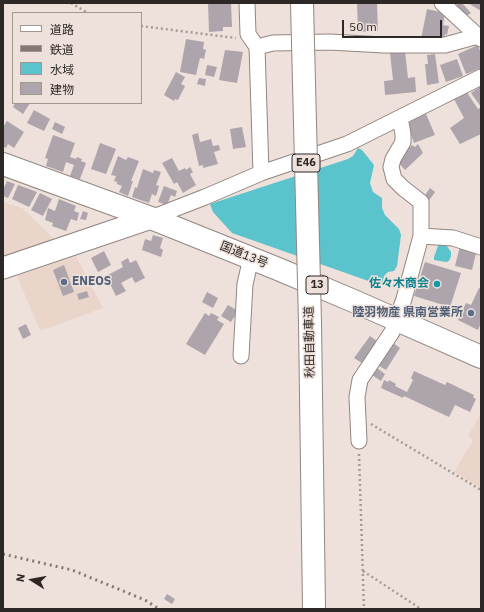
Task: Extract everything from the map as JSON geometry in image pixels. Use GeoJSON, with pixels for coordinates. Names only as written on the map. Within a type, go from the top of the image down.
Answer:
{"type":"FeatureCollection","features":[{"type":"Feature","properties":{"kind":"highway","name":"秋田自動車道"},"geometry":{"type":"LineString","coordinates":[[302,3],[310,323],[314,609]]}},
{"type":"Feature","properties":{"kind":"highway","name":"国道13号"},"geometry":{"type":"LineString","coordinates":[[3,164],[151,218],[251,258],[481,357]]}},
{"type":"Feature","properties":{"kind":"street"},"geometry":{"type":"LineString","coordinates":[[247,3],[248,34],[254,44],[261,173]]}},
{"type":"Feature","properties":{"kind":"street"},"geometry":{"type":"LineString","coordinates":[[442,3],[480,37]]}},
{"type":"Feature","properties":{"kind":"street"},"geometry":{"type":"LineString","coordinates":[[254,44],[328,42],[384,45],[445,45],[480,37]]}},
{"type":"Feature","properties":{"kind":"street"},"geometry":{"type":"LineString","coordinates":[[3,268],[151,218],[261,173],[347,144],[481,77]]}},
{"type":"Feature","properties":{"kind":"street"},"geometry":{"type":"LineString","coordinates":[[359,441],[357,397],[360,380],[392,332],[412,270],[420,236],[421,202],[402,188],[394,179],[391,167],[393,159],[403,142],[400,118]]}},
{"type":"Feature","properties":{"kind":"street"},"geometry":{"type":"LineString","coordinates":[[420,236],[453,238],[481,247]]}},
{"type":"Feature","properties":{"kind":"street"},"geometry":{"type":"LineString","coordinates":[[241,356],[245,284],[251,258]]}},
{"type":"Feature","properties":{"kind":"path"},"geometry":{"type":"LineString","coordinates":[[71,3],[86,12]]}},
{"type":"Feature","properties":{"kind":"path"},"geometry":{"type":"LineString","coordinates":[[142,26],[254,44]]}},
{"type":"Feature","properties":{"kind":"path"},"geometry":{"type":"LineString","coordinates":[[358,417],[481,490]]}},
{"type":"Feature","properties":{"kind":"path"},"geometry":{"type":"LineString","coordinates":[[359,441],[364,609]]}},
{"type":"Feature","properties":{"kind":"path"},"geometry":{"type":"LineString","coordinates":[[363,571],[421,609]]}},
{"type":"Feature","properties":{"kind":"shaded area"},"geometry":{"type":"Polygon","coordinates":[[[3,202],[22,208],[55,240],[3,257],[3,202]]]}},
{"type":"Feature","properties":{"kind":"shaded area"},"geometry":{"type":"Polygon","coordinates":[[[76,256],[103,308],[40,331],[17,276],[76,256]]]}},
{"type":"Feature","properties":{"kind":"shaded area"},"geometry":{"type":"Polygon","coordinates":[[[481,413],[481,488],[454,472],[473,440],[468,436],[481,413]]]}},
{"type":"Feature","properties":{"kind":"water"},"geometry":{"type":"Polygon","coordinates":[[[358,148],[362,150],[374,165],[370,183],[373,192],[382,198],[382,208],[385,215],[399,229],[401,235],[397,266],[394,271],[388,272],[384,276],[382,284],[377,284],[232,233],[213,212],[210,204],[348,159],[353,156],[358,148]]]}},
{"type":"Feature","properties":{"kind":"water"},"geometry":{"type":"Polygon","coordinates":[[[444,242],[451,252],[449,261],[434,260],[439,243],[444,242]]]}},
{"type":"Feature","properties":{"kind":"building"},"geometry":{"type":"Polygon","coordinates":[[[208,3],[231,3],[232,27],[223,27],[223,31],[209,32],[208,3]]]}},
{"type":"Feature","properties":{"kind":"building"},"geometry":{"type":"Polygon","coordinates":[[[357,3],[377,3],[378,31],[358,32],[357,3]]]}},
{"type":"Feature","properties":{"kind":"building"},"geometry":{"type":"Polygon","coordinates":[[[462,3],[471,13],[465,17],[455,6],[462,3]]]}},
{"type":"Feature","properties":{"kind":"building"},"geometry":{"type":"Polygon","coordinates":[[[468,3],[481,3],[481,11],[468,3]]]}},
{"type":"Feature","properties":{"kind":"building"},"geometry":{"type":"Polygon","coordinates":[[[427,9],[445,13],[443,25],[449,26],[447,35],[445,34],[443,41],[421,39],[427,9]]]}},
{"type":"Feature","properties":{"kind":"building"},"geometry":{"type":"Polygon","coordinates":[[[186,39],[204,42],[203,49],[206,50],[204,59],[200,58],[196,75],[180,72],[186,39]]]}},
{"type":"Feature","properties":{"kind":"building"},"geometry":{"type":"Polygon","coordinates":[[[478,45],[481,54],[481,68],[466,74],[458,54],[478,45]]]}},
{"type":"Feature","properties":{"kind":"building"},"geometry":{"type":"Polygon","coordinates":[[[225,50],[243,52],[237,83],[219,80],[225,50]]]}},
{"type":"Feature","properties":{"kind":"building"},"geometry":{"type":"Polygon","coordinates":[[[405,51],[408,78],[415,77],[416,92],[385,95],[384,81],[393,80],[390,53],[405,51]]]}},
{"type":"Feature","properties":{"kind":"building"},"geometry":{"type":"Polygon","coordinates":[[[435,54],[439,83],[427,85],[425,64],[428,64],[427,55],[435,54]]]}},
{"type":"Feature","properties":{"kind":"building"},"geometry":{"type":"Polygon","coordinates":[[[457,59],[463,76],[446,82],[440,65],[457,59]]]}},
{"type":"Feature","properties":{"kind":"building"},"geometry":{"type":"Polygon","coordinates":[[[207,65],[217,67],[214,77],[205,75],[207,65]]]}},
{"type":"Feature","properties":{"kind":"building"},"geometry":{"type":"Polygon","coordinates":[[[176,72],[185,77],[181,84],[185,86],[178,100],[175,99],[174,101],[164,95],[176,72]]]}},
{"type":"Feature","properties":{"kind":"building"},"geometry":{"type":"Polygon","coordinates":[[[199,78],[206,79],[205,86],[197,84],[199,78]]]}},
{"type":"Feature","properties":{"kind":"building"},"geometry":{"type":"Polygon","coordinates":[[[481,86],[481,107],[471,93],[481,86]]]}},
{"type":"Feature","properties":{"kind":"building"},"geometry":{"type":"Polygon","coordinates":[[[466,91],[478,109],[481,109],[481,134],[460,144],[450,128],[464,118],[454,99],[466,91]]]}},
{"type":"Feature","properties":{"kind":"building"},"geometry":{"type":"Polygon","coordinates":[[[14,104],[29,104],[23,114],[13,107],[14,104]]]}},
{"type":"Feature","properties":{"kind":"building"},"geometry":{"type":"Polygon","coordinates":[[[34,110],[50,119],[44,131],[27,123],[34,110]]]}},
{"type":"Feature","properties":{"kind":"building"},"geometry":{"type":"Polygon","coordinates":[[[426,114],[435,135],[414,143],[408,127],[410,120],[426,114]]]}},
{"type":"Feature","properties":{"kind":"building"},"geometry":{"type":"Polygon","coordinates":[[[7,121],[24,132],[14,148],[8,144],[6,148],[3,146],[3,127],[7,121]]]}},
{"type":"Feature","properties":{"kind":"building"},"geometry":{"type":"Polygon","coordinates":[[[55,122],[65,127],[62,134],[52,129],[55,122]]]}},
{"type":"Feature","properties":{"kind":"building"},"geometry":{"type":"Polygon","coordinates":[[[242,127],[246,147],[233,149],[230,129],[242,127]]]}},
{"type":"Feature","properties":{"kind":"building"},"geometry":{"type":"Polygon","coordinates":[[[198,133],[200,142],[211,139],[213,146],[219,145],[220,150],[214,152],[218,164],[203,168],[203,165],[199,166],[192,135],[198,133]]]}},
{"type":"Feature","properties":{"kind":"building"},"geometry":{"type":"Polygon","coordinates":[[[53,135],[75,143],[70,157],[76,159],[77,157],[86,163],[80,179],[70,176],[74,165],[66,162],[63,172],[46,166],[48,159],[45,158],[53,135]]]}},
{"type":"Feature","properties":{"kind":"building"},"geometry":{"type":"Polygon","coordinates":[[[100,143],[116,149],[106,174],[91,169],[100,143]]]}},
{"type":"Feature","properties":{"kind":"building"},"geometry":{"type":"Polygon","coordinates":[[[418,144],[423,153],[405,170],[397,161],[412,145],[415,147],[418,144]]]}},
{"type":"Feature","properties":{"kind":"building"},"geometry":{"type":"Polygon","coordinates":[[[118,156],[126,160],[128,157],[139,161],[131,181],[133,181],[128,196],[119,192],[122,186],[114,181],[116,176],[111,175],[118,156]]]}},
{"type":"Feature","properties":{"kind":"building"},"geometry":{"type":"Polygon","coordinates":[[[172,158],[179,171],[185,168],[186,170],[190,167],[193,172],[190,174],[196,185],[183,193],[177,182],[174,184],[162,163],[172,158]]]}},
{"type":"Feature","properties":{"kind":"building"},"geometry":{"type":"Polygon","coordinates":[[[143,169],[153,173],[154,170],[161,172],[156,185],[159,186],[156,196],[152,194],[149,203],[132,197],[135,187],[137,188],[143,169]]]}},
{"type":"Feature","properties":{"kind":"building"},"geometry":{"type":"Polygon","coordinates":[[[7,181],[15,184],[8,198],[3,196],[3,190],[7,181]]]}},
{"type":"Feature","properties":{"kind":"building"},"geometry":{"type":"Polygon","coordinates":[[[18,185],[37,192],[29,207],[12,199],[18,185]]]}},
{"type":"Feature","properties":{"kind":"building"},"geometry":{"type":"Polygon","coordinates":[[[164,186],[177,191],[175,197],[171,195],[167,205],[158,202],[164,186]]]}},
{"type":"Feature","properties":{"kind":"building"},"geometry":{"type":"Polygon","coordinates":[[[430,188],[435,192],[428,202],[423,198],[430,188]]]}},
{"type":"Feature","properties":{"kind":"building"},"geometry":{"type":"Polygon","coordinates":[[[40,193],[52,199],[43,216],[31,210],[40,193]]]}},
{"type":"Feature","properties":{"kind":"building"},"geometry":{"type":"Polygon","coordinates":[[[59,199],[76,206],[74,211],[79,213],[77,221],[71,219],[66,231],[52,226],[53,223],[45,220],[48,208],[55,211],[59,199]]]}},
{"type":"Feature","properties":{"kind":"building"},"geometry":{"type":"Polygon","coordinates":[[[83,211],[88,213],[86,220],[80,219],[83,211]]]}},
{"type":"Feature","properties":{"kind":"building"},"geometry":{"type":"Polygon","coordinates":[[[153,235],[163,238],[160,248],[163,250],[161,257],[142,250],[145,239],[151,241],[153,235]]]}},
{"type":"Feature","properties":{"kind":"building"},"geometry":{"type":"Polygon","coordinates":[[[460,246],[477,249],[472,270],[455,266],[460,246]]]}},
{"type":"Feature","properties":{"kind":"building"},"geometry":{"type":"Polygon","coordinates":[[[104,251],[111,265],[98,272],[91,258],[104,251]]]}},
{"type":"Feature","properties":{"kind":"building"},"geometry":{"type":"Polygon","coordinates":[[[128,258],[130,263],[136,260],[145,278],[135,283],[132,277],[121,283],[126,291],[116,296],[106,276],[123,267],[121,262],[128,258]]]}},
{"type":"Feature","properties":{"kind":"building","name":"佐々木商会"},"geometry":{"type":"Polygon","coordinates":[[[425,262],[461,273],[450,307],[414,296],[425,262]]]}},
{"type":"Feature","properties":{"kind":"building"},"geometry":{"type":"Polygon","coordinates":[[[64,265],[74,292],[63,296],[53,270],[64,265]]]}},
{"type":"Feature","properties":{"kind":"building","name":"陸羽物産 県南営業所"},"geometry":{"type":"Polygon","coordinates":[[[479,288],[481,289],[481,323],[478,330],[458,320],[466,303],[471,305],[479,288]]]}},
{"type":"Feature","properties":{"kind":"building"},"geometry":{"type":"Polygon","coordinates":[[[87,291],[89,297],[79,300],[77,294],[87,291]]]}},
{"type":"Feature","properties":{"kind":"building"},"geometry":{"type":"Polygon","coordinates":[[[207,292],[218,298],[213,308],[202,302],[207,292]]]}},
{"type":"Feature","properties":{"kind":"building"},"geometry":{"type":"Polygon","coordinates":[[[228,305],[238,311],[231,322],[221,316],[228,305]]]}},
{"type":"Feature","properties":{"kind":"building"},"geometry":{"type":"Polygon","coordinates":[[[205,313],[209,316],[211,313],[219,317],[217,320],[224,324],[205,355],[186,344],[205,313]]]}},
{"type":"Feature","properties":{"kind":"building"},"geometry":{"type":"Polygon","coordinates":[[[26,324],[31,335],[23,339],[18,328],[26,324]]]}},
{"type":"Feature","properties":{"kind":"building"},"geometry":{"type":"Polygon","coordinates":[[[370,336],[377,341],[362,363],[354,358],[370,336]]]}},
{"type":"Feature","properties":{"kind":"building"},"geometry":{"type":"Polygon","coordinates":[[[393,343],[400,348],[386,370],[379,366],[393,343]]]}},
{"type":"Feature","properties":{"kind":"building"},"geometry":{"type":"Polygon","coordinates":[[[377,368],[385,374],[381,381],[372,375],[377,368]]]}},
{"type":"Feature","properties":{"kind":"building"},"geometry":{"type":"Polygon","coordinates":[[[414,371],[445,385],[447,382],[474,395],[473,397],[476,399],[470,412],[455,405],[449,417],[404,396],[403,398],[381,388],[384,380],[388,382],[389,380],[396,384],[395,386],[407,392],[413,380],[411,378],[414,371]]]}},
{"type":"Feature","properties":{"kind":"building"},"geometry":{"type":"Polygon","coordinates":[[[167,594],[175,599],[172,604],[164,599],[167,594]]]}},
{"type":"Feature","properties":{"kind":"railway"},"geometry":{"type":"LineString","coordinates":[[3,554],[72,570],[145,600],[159,609]]}},
{"type":"Feature","properties":{"kind":"place","name":"ENEOS"},"geometry":{"type":"Point","coordinates":[64,282]}},
{"type":"Feature","properties":{"kind":"place","name":"佐々木商会"},"geometry":{"type":"Point","coordinates":[437,284]}},
{"type":"Feature","properties":{"kind":"place","name":"陸羽物産 県南営業所"},"geometry":{"type":"Point","coordinates":[471,313]}}]}
